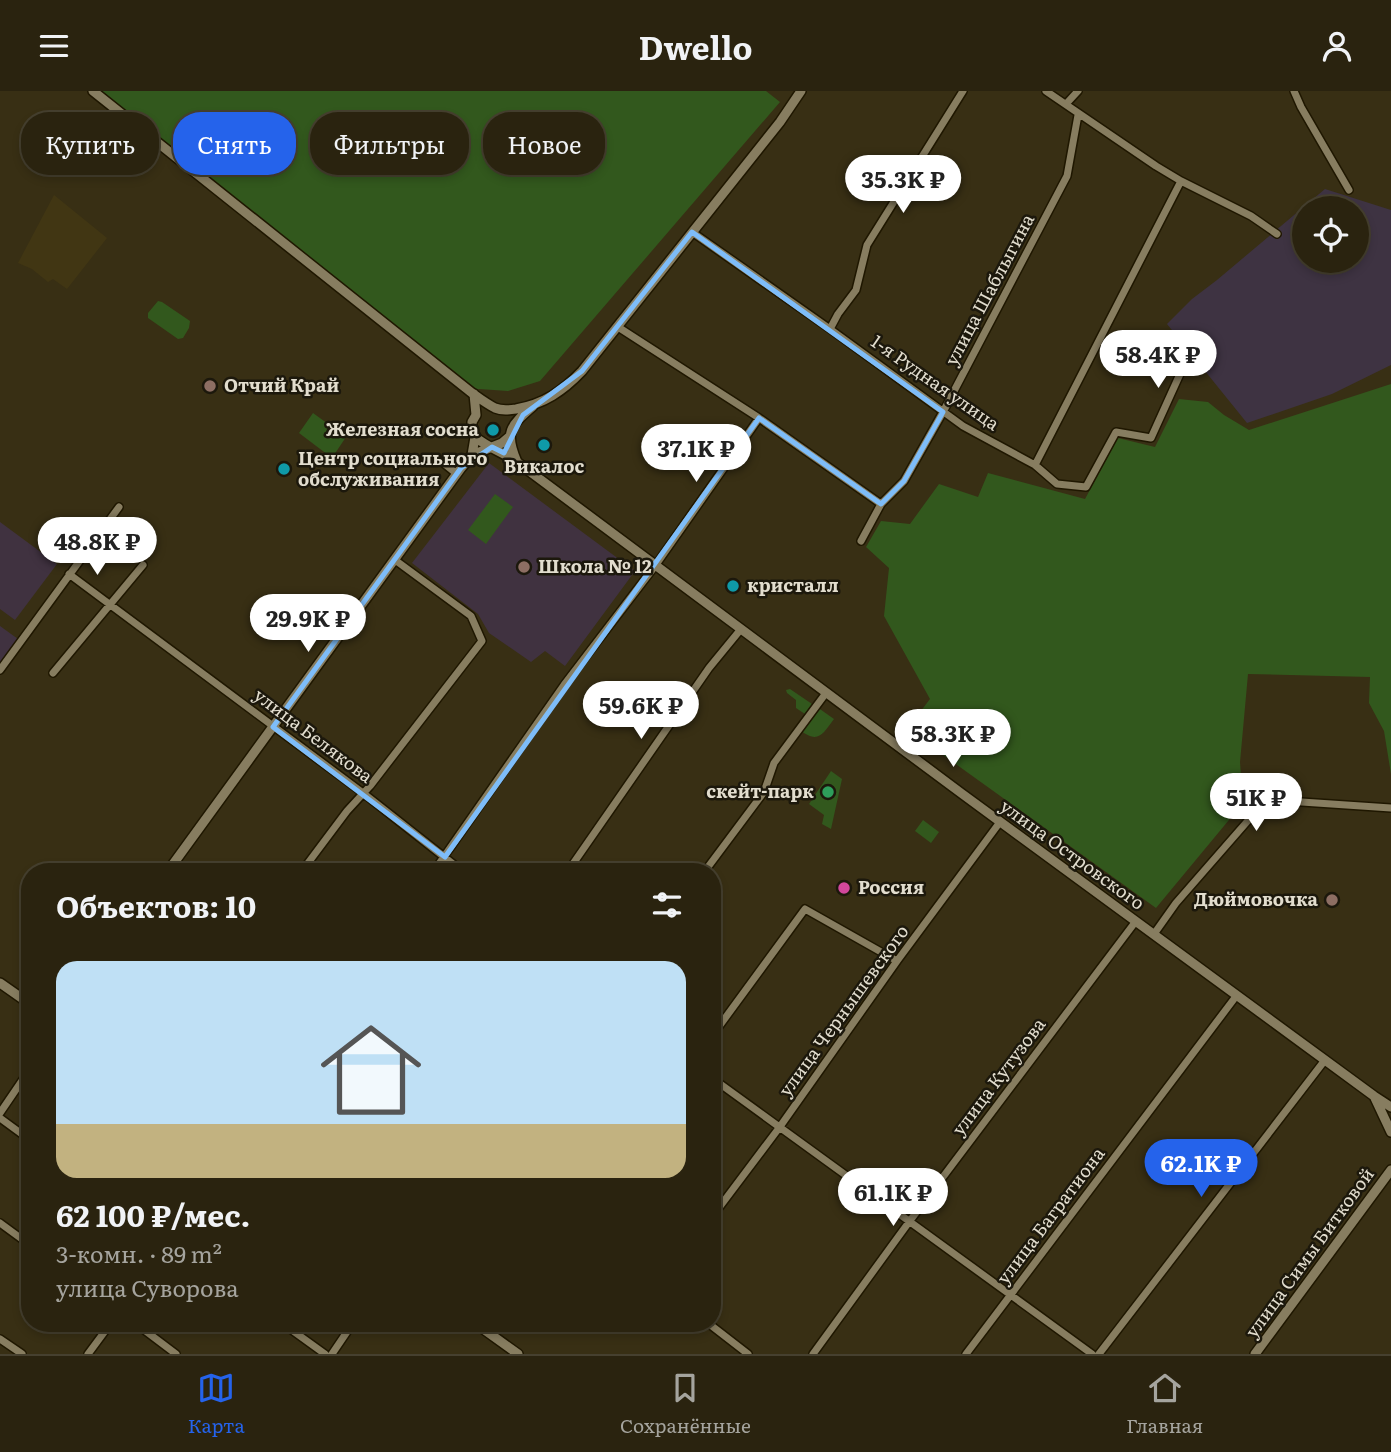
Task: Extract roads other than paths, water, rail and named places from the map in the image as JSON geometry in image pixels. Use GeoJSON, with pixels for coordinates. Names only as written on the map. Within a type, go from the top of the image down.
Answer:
{"type":"FeatureCollection","features":[{"type":"Feature","properties":{"kind":"street"},"geometry":{"type":"LineString","coordinates":[[93,91],[474,394],[499,409],[510,422],[517,462]]}},
{"type":"Feature","properties":{"kind":"street"},"geometry":{"type":"LineString","coordinates":[[472,455],[502,443],[523,415],[568,386],[780,122],[801,91]]}},
{"type":"Feature","properties":{"kind":"street"},"geometry":{"type":"LineString","coordinates":[[830,329],[856,290],[867,245],[963,91]]}},
{"type":"Feature","properties":{"kind":"street"},"geometry":{"type":"LineString","coordinates":[[1046,91],[1078,115],[1181,181],[1251,216],[1277,234]]}},
{"type":"Feature","properties":{"kind":"street"},"geometry":{"type":"LineString","coordinates":[[1066,104],[1078,91]]}},
{"type":"Feature","properties":{"kind":"street"},"geometry":{"type":"LineString","coordinates":[[1294,91],[1349,190]]}},
{"type":"Feature","properties":{"kind":"street","name":"улица Шаблыгина"},"geometry":{"type":"LineString","coordinates":[[861,541],[881,504],[904,481],[943,412],[1067,176],[1078,115]]}},
{"type":"Feature","properties":{"kind":"street"},"geometry":{"type":"LineString","coordinates":[[1035,465],[1181,181]]}},
{"type":"Feature","properties":{"kind":"street","name":"1-я Рудная улица"},"geometry":{"type":"LineString","coordinates":[[692,232],[963,426],[1035,465],[1057,484],[1086,487],[1116,432],[1151,438],[1190,352]]}},
{"type":"Feature","properties":{"kind":"street"},"geometry":{"type":"LineString","coordinates":[[618,327],[759,418],[881,504]]}},
{"type":"Feature","properties":{"kind":"street"},"geometry":{"type":"LineString","coordinates":[[474,394],[476,415]]}},
{"type":"Feature","properties":{"kind":"street"},"geometry":{"type":"LineString","coordinates":[[492,447],[481,443],[472,431],[472,422],[476,415],[486,409],[535,405]]}},
{"type":"Feature","properties":{"kind":"street"},"geometry":{"type":"LineString","coordinates":[[440,863],[564,685],[655,566],[759,418]]}},
{"type":"Feature","properties":{"kind":"street"},"geometry":{"type":"LineString","coordinates":[[174,863],[472,455],[475,437]]}},
{"type":"Feature","properties":{"kind":"street","name":"улица Островского"},"geometry":{"type":"LineString","coordinates":[[492,447],[517,462],[1000,822],[1391,1107]]}},
{"type":"Feature","properties":{"kind":"street"},"geometry":{"type":"LineString","coordinates":[[441,461],[457,474]]}},
{"type":"Feature","properties":{"kind":"street"},"geometry":{"type":"LineString","coordinates":[[0,670],[119,507]]}},
{"type":"Feature","properties":{"kind":"street"},"geometry":{"type":"LineString","coordinates":[[308,863],[482,641],[471,616],[395,560]]}},
{"type":"Feature","properties":{"kind":"street"},"geometry":{"type":"LineString","coordinates":[[53,673],[143,565]]}},
{"type":"Feature","properties":{"kind":"street","name":"улица Белякова"},"geometry":{"type":"LineString","coordinates":[[69,574],[363,793],[452,863]]}},
{"type":"Feature","properties":{"kind":"street"},"geometry":{"type":"LineString","coordinates":[[574,863],[709,668],[741,629]]}},
{"type":"Feature","properties":{"kind":"street"},"geometry":{"type":"LineString","coordinates":[[711,863],[764,792],[774,763],[826,693]]}},
{"type":"Feature","properties":{"kind":"street"},"geometry":{"type":"LineString","coordinates":[[1154,934],[1176,903],[1235,835],[1252,816],[1272,800],[1391,808]]}},
{"type":"Feature","properties":{"kind":"street","name":"улица Чернышевского"},"geometry":{"type":"LineString","coordinates":[[721,1205],[1000,822]]}},
{"type":"Feature","properties":{"kind":"street"},"geometry":{"type":"LineString","coordinates":[[721,1024],[805,909],[897,961]]}},
{"type":"Feature","properties":{"kind":"street","name":"улица Кутузова"},"geometry":{"type":"LineString","coordinates":[[813,1354],[1136,921]]}},
{"type":"Feature","properties":{"kind":"street"},"geometry":{"type":"LineString","coordinates":[[0,983],[21,998]]}},
{"type":"Feature","properties":{"kind":"street","name":"улица Багратиона"},"geometry":{"type":"LineString","coordinates":[[966,1354],[1237,995]]}},
{"type":"Feature","properties":{"kind":"street"},"geometry":{"type":"LineString","coordinates":[[1099,1354],[1325,1060]]}},
{"type":"Feature","properties":{"kind":"street"},"geometry":{"type":"LineString","coordinates":[[21,1083],[0,1116],[21,1133]]}},
{"type":"Feature","properties":{"kind":"street"},"geometry":{"type":"LineString","coordinates":[[721,1085],[1092,1354]]}},
{"type":"Feature","properties":{"kind":"street","name":"улица Островского"},"geometry":{"type":"LineString","coordinates":[[1374,1097],[1391,1132]]}},
{"type":"Feature","properties":{"kind":"street","name":"улица Симы Битковой"},"geometry":{"type":"LineString","coordinates":[[1255,1354],[1391,1170]]}},
{"type":"Feature","properties":{"kind":"street"},"geometry":{"type":"LineString","coordinates":[[0,1223],[21,1238]]}},
{"type":"Feature","properties":{"kind":"street"},"geometry":{"type":"LineString","coordinates":[[88,1354],[104,1332]]}},
{"type":"Feature","properties":{"kind":"street"},"geometry":{"type":"LineString","coordinates":[[147,1332],[176,1354]]}},
{"type":"Feature","properties":{"kind":"street"},"geometry":{"type":"LineString","coordinates":[[294,1332],[325,1354]]}},
{"type":"Feature","properties":{"kind":"street"},"geometry":{"type":"LineString","coordinates":[[332,1354],[347,1332]]}},
{"type":"Feature","properties":{"kind":"street"},"geometry":{"type":"LineString","coordinates":[[486,1332],[511,1352]]}},
{"type":"Feature","properties":{"kind":"street"},"geometry":{"type":"LineString","coordinates":[[720,1332],[748,1354]]}},
{"type":"Feature","properties":{"kind":"street"},"geometry":{"type":"LineString","coordinates":[[0,1339],[22,1354]]}},
{"type":"Feature","properties":{"kind":"place","name":"Отчий Край"},"geometry":{"type":"Point","coordinates":[210,386]}},
{"type":"Feature","properties":{"kind":"place","name":"Железная сосна"},"geometry":{"type":"Point","coordinates":[493,430]}},
{"type":"Feature","properties":{"kind":"place","name":"Викалос"},"geometry":{"type":"Point","coordinates":[544,445]}},
{"type":"Feature","properties":{"kind":"place","name":"Центр социального обслуживания"},"geometry":{"type":"Point","coordinates":[284,469]}},
{"type":"Feature","properties":{"kind":"place","name":"Школа № 12"},"geometry":{"type":"Point","coordinates":[524,567]}},
{"type":"Feature","properties":{"kind":"place","name":"кристалл"},"geometry":{"type":"Point","coordinates":[733,586]}},
{"type":"Feature","properties":{"kind":"place","name":"скейт-парк"},"geometry":{"type":"Point","coordinates":[828,792]}},
{"type":"Feature","properties":{"kind":"place","name":"Россия"},"geometry":{"type":"Point","coordinates":[844,888]}},
{"type":"Feature","properties":{"kind":"place","name":"Дюймовочка"},"geometry":{"type":"Point","coordinates":[1332,900]}}]}
